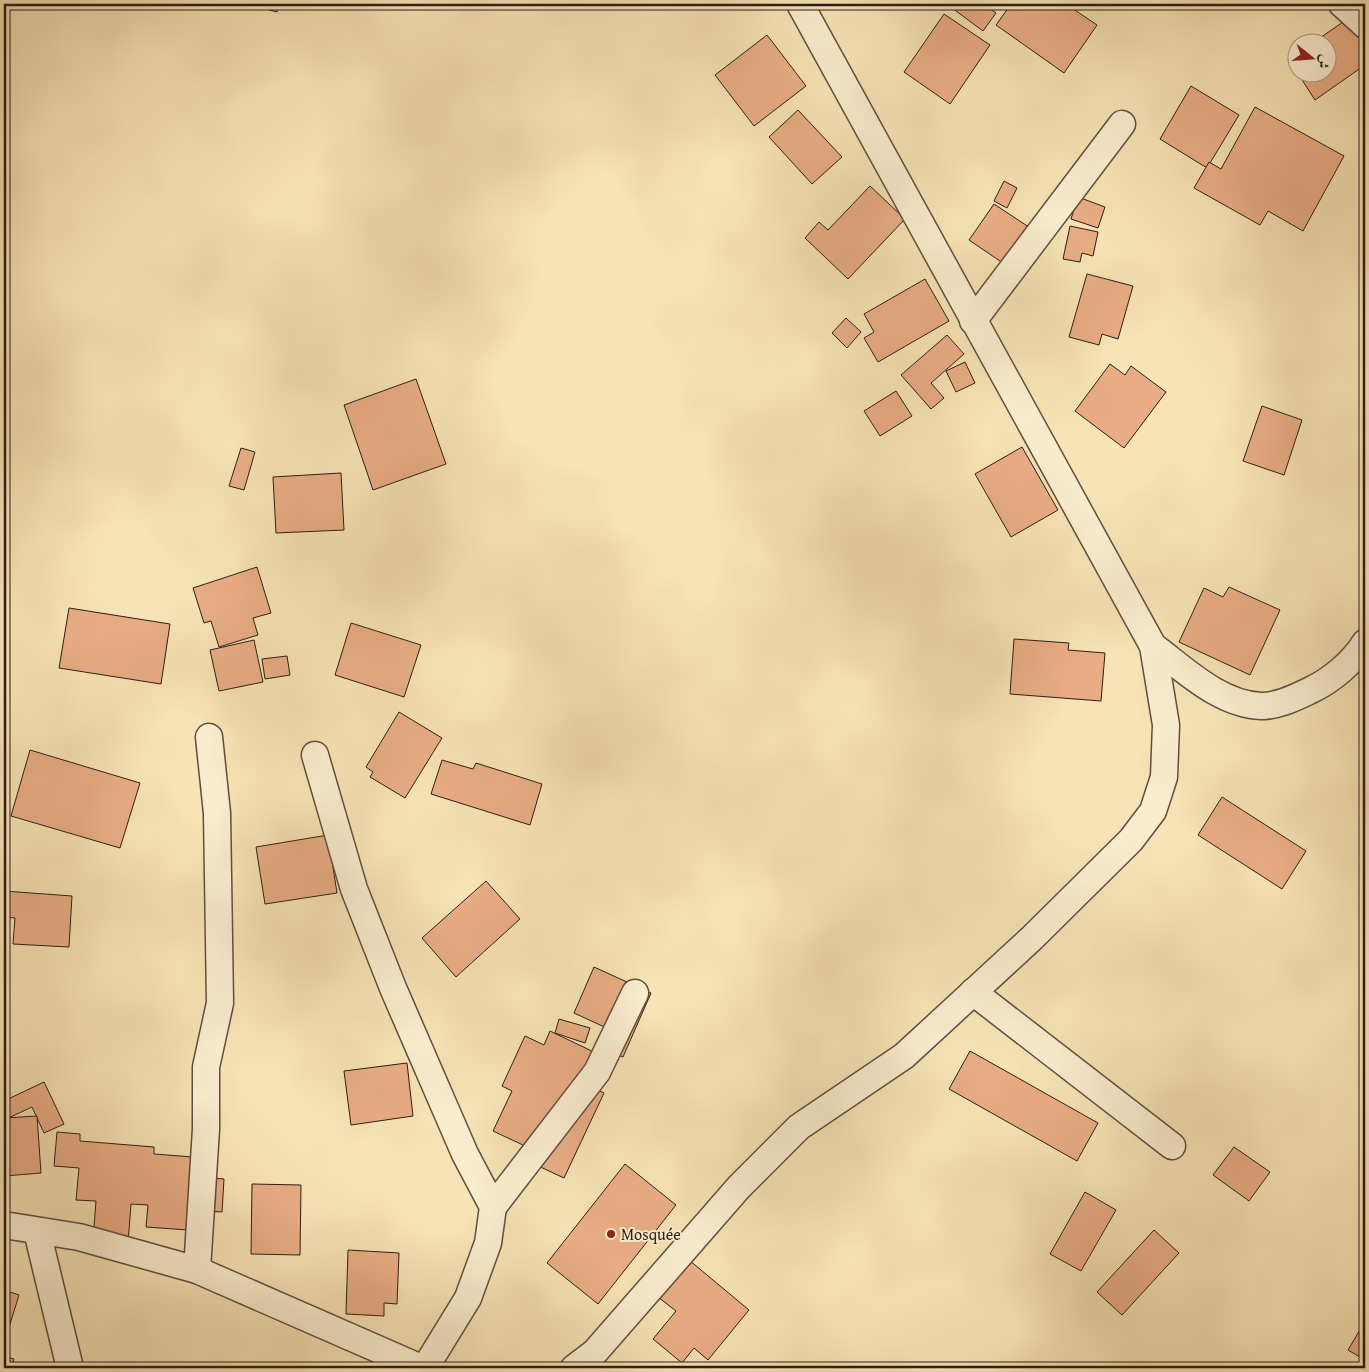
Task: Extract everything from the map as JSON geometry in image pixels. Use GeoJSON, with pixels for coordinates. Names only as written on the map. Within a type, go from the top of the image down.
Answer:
{"type":"FeatureCollection","features":[{"type":"Feature","properties":{"kind":"street"},"geometry":{"type":"LineString","coordinates":[[577,1366],[595,1352],[739,1187],[799,1127],[904,1056],[1131,840],[1153,811],[1164,777],[1166,725],[1153,646],[800,4]]}},
{"type":"Feature","properties":{"kind":"street"},"geometry":{"type":"LineString","coordinates":[[1342,4],[1365,25]]}},
{"type":"Feature","properties":{"kind":"street"},"geometry":{"type":"LineString","coordinates":[[974,321],[1122,124]]}},
{"type":"Feature","properties":{"kind":"street"},"geometry":{"type":"LineString","coordinates":[[1153,646],[1208,688],[1239,701],[1261,706],[1290,701],[1326,683],[1359,653],[1365,643]]}},
{"type":"Feature","properties":{"kind":"street"},"geometry":{"type":"LineString","coordinates":[[197,1270],[206,1129],[206,1067],[220,1003],[218,813],[209,737]]}},
{"type":"Feature","properties":{"kind":"street"},"geometry":{"type":"LineString","coordinates":[[316,756],[358,898],[393,988],[464,1154],[493,1207]]}},
{"type":"Feature","properties":{"kind":"street"},"geometry":{"type":"LineString","coordinates":[[973,992],[1172,1146]]}},
{"type":"Feature","properties":{"kind":"street"},"geometry":{"type":"LineString","coordinates":[[425,1368],[468,1298],[488,1244],[493,1207],[597,1072],[635,993]]}},
{"type":"Feature","properties":{"kind":"street"},"geometry":{"type":"LineString","coordinates":[[4,1225],[79,1237],[197,1270],[421,1368]]}},
{"type":"Feature","properties":{"kind":"street"},"geometry":{"type":"LineString","coordinates":[[37,1231],[70,1368]]}},
{"type":"Feature","properties":{"kind":"street"},"geometry":{"type":"LineString","coordinates":[[577,1366],[608,1368]]}},
{"type":"Feature","properties":{"kind":"building"},"geometry":{"type":"Polygon","coordinates":[[[247,4],[279,4],[277,12],[247,4]]]}},
{"type":"Feature","properties":{"kind":"building"},"geometry":{"type":"Polygon","coordinates":[[[956,4],[983,4],[996,13],[983,31],[952,8],[956,4]]]}},
{"type":"Feature","properties":{"kind":"building"},"geometry":{"type":"Polygon","coordinates":[[[1011,4],[1023,10],[1027,4],[1066,4],[1097,25],[1064,73],[996,25],[1011,4]]]}},
{"type":"Feature","properties":{"kind":"building"},"geometry":{"type":"Polygon","coordinates":[[[944,14],[990,45],[950,104],[904,72],[944,14]]]}},
{"type":"Feature","properties":{"kind":"building"},"geometry":{"type":"Polygon","coordinates":[[[1349,18],[1365,43],[1365,65],[1315,100],[1303,82],[1336,82],[1336,32],[1329,32],[1349,18]]]}},
{"type":"Feature","properties":{"kind":"building"},"geometry":{"type":"Polygon","coordinates":[[[767,35],[806,86],[754,126],[715,75],[767,35]]]}},
{"type":"Feature","properties":{"kind":"building"},"geometry":{"type":"Polygon","coordinates":[[[1191,86],[1239,115],[1207,168],[1160,139],[1191,86]]]}},
{"type":"Feature","properties":{"kind":"building"},"geometry":{"type":"Polygon","coordinates":[[[1255,107],[1344,156],[1303,231],[1268,211],[1260,225],[1194,188],[1209,162],[1221,169],[1255,107]]]}},
{"type":"Feature","properties":{"kind":"building"},"geometry":{"type":"Polygon","coordinates":[[[798,110],[842,157],[812,184],[769,137],[798,110]]]}},
{"type":"Feature","properties":{"kind":"building"},"geometry":{"type":"Polygon","coordinates":[[[1004,181],[1017,188],[1007,208],[994,201],[1004,181]]]}},
{"type":"Feature","properties":{"kind":"building"},"geometry":{"type":"Polygon","coordinates":[[[870,186],[905,219],[848,279],[805,238],[819,222],[828,230],[870,186]]]}},
{"type":"Feature","properties":{"kind":"building"},"geometry":{"type":"Polygon","coordinates":[[[1078,197],[1105,207],[1098,228],[1071,219],[1078,197]]]}},
{"type":"Feature","properties":{"kind":"building"},"geometry":{"type":"Polygon","coordinates":[[[994,204],[1047,239],[1022,276],[969,240],[994,204]]]}},
{"type":"Feature","properties":{"kind":"building"},"geometry":{"type":"Polygon","coordinates":[[[1070,226],[1098,232],[1093,256],[1082,253],[1080,262],[1063,259],[1070,226]]]}},
{"type":"Feature","properties":{"kind":"building"},"geometry":{"type":"Polygon","coordinates":[[[1087,274],[1133,286],[1118,339],[1102,334],[1099,345],[1069,337],[1087,274]]]}},
{"type":"Feature","properties":{"kind":"building"},"geometry":{"type":"Polygon","coordinates":[[[925,279],[949,321],[878,362],[864,338],[874,332],[864,314],[925,279]]]}},
{"type":"Feature","properties":{"kind":"building"},"geometry":{"type":"Polygon","coordinates":[[[846,318],[861,332],[847,348],[832,333],[846,318]]]}},
{"type":"Feature","properties":{"kind":"building"},"geometry":{"type":"Polygon","coordinates":[[[947,335],[964,354],[931,383],[944,398],[931,409],[901,375],[947,335]]]}},
{"type":"Feature","properties":{"kind":"building"},"geometry":{"type":"Polygon","coordinates":[[[965,362],[975,383],[956,392],[946,371],[965,362]]]}},
{"type":"Feature","properties":{"kind":"building"},"geometry":{"type":"Polygon","coordinates":[[[1110,364],[1125,375],[1131,366],[1166,392],[1124,448],[1075,411],[1110,364]]]}},
{"type":"Feature","properties":{"kind":"building"},"geometry":{"type":"Polygon","coordinates":[[[416,379],[446,464],[373,490],[344,405],[416,379]]]}},
{"type":"Feature","properties":{"kind":"building"},"geometry":{"type":"Polygon","coordinates":[[[896,391],[912,416],[880,436],[864,411],[896,391]]]}},
{"type":"Feature","properties":{"kind":"building"},"geometry":{"type":"Polygon","coordinates":[[[1262,406],[1302,420],[1284,475],[1243,461],[1262,406]]]}},
{"type":"Feature","properties":{"kind":"building"},"geometry":{"type":"Polygon","coordinates":[[[1022,447],[1058,510],[1011,537],[975,474],[1022,447]]]}},
{"type":"Feature","properties":{"kind":"building"},"geometry":{"type":"Polygon","coordinates":[[[241,448],[255,452],[244,490],[229,486],[241,448]]]}},
{"type":"Feature","properties":{"kind":"building"},"geometry":{"type":"Polygon","coordinates":[[[341,473],[344,530],[276,533],[273,477],[341,473]]]}},
{"type":"Feature","properties":{"kind":"building"},"geometry":{"type":"Polygon","coordinates":[[[257,567],[271,613],[253,618],[258,635],[219,647],[211,621],[204,623],[193,588],[257,567]]]}},
{"type":"Feature","properties":{"kind":"building"},"geometry":{"type":"Polygon","coordinates":[[[1229,587],[1280,610],[1250,675],[1179,642],[1204,588],[1223,597],[1229,587]]]}},
{"type":"Feature","properties":{"kind":"building"},"geometry":{"type":"Polygon","coordinates":[[[69,608],[170,624],[161,684],[59,668],[69,608]]]}},
{"type":"Feature","properties":{"kind":"building"},"geometry":{"type":"Polygon","coordinates":[[[351,623],[421,645],[404,697],[335,675],[351,623]]]}},
{"type":"Feature","properties":{"kind":"building"},"geometry":{"type":"Polygon","coordinates":[[[1014,639],[1069,643],[1068,650],[1105,653],[1101,701],[1010,694],[1014,639]]]}},
{"type":"Feature","properties":{"kind":"building"},"geometry":{"type":"Polygon","coordinates":[[[254,640],[263,682],[219,691],[210,650],[254,640]]]}},
{"type":"Feature","properties":{"kind":"building"},"geometry":{"type":"Polygon","coordinates":[[[287,656],[290,675],[265,679],[262,659],[287,656]]]}},
{"type":"Feature","properties":{"kind":"building"},"geometry":{"type":"Polygon","coordinates":[[[399,712],[442,738],[405,798],[370,777],[373,772],[366,767],[399,712]]]}},
{"type":"Feature","properties":{"kind":"building"},"geometry":{"type":"Polygon","coordinates":[[[30,750],[140,783],[120,848],[11,816],[30,750]]]}},
{"type":"Feature","properties":{"kind":"building"},"geometry":{"type":"Polygon","coordinates":[[[442,760],[473,769],[476,763],[542,784],[530,825],[431,794],[442,760]]]}},
{"type":"Feature","properties":{"kind":"building"},"geometry":{"type":"Polygon","coordinates":[[[1222,797],[1306,851],[1282,889],[1198,835],[1222,797]]]}},
{"type":"Feature","properties":{"kind":"building"},"geometry":{"type":"Polygon","coordinates":[[[328,835],[337,893],[265,904],[256,847],[328,835]]]}},
{"type":"Feature","properties":{"kind":"building"},"geometry":{"type":"Polygon","coordinates":[[[486,881],[520,919],[456,977],[422,938],[486,881]]]}},
{"type":"Feature","properties":{"kind":"building"},"geometry":{"type":"Polygon","coordinates":[[[4,891],[72,896],[69,947],[13,944],[15,918],[4,917],[4,891]]]}},
{"type":"Feature","properties":{"kind":"building"},"geometry":{"type":"Polygon","coordinates":[[[594,967],[651,993],[623,1057],[603,1048],[611,1030],[574,1013],[594,967]]]}},
{"type":"Feature","properties":{"kind":"building"},"geometry":{"type":"Polygon","coordinates":[[[559,1019],[590,1028],[585,1043],[555,1033],[559,1019]]]}},
{"type":"Feature","properties":{"kind":"building"},"geometry":{"type":"Polygon","coordinates":[[[550,1031],[598,1054],[584,1083],[604,1093],[564,1178],[534,1164],[540,1153],[493,1131],[512,1091],[502,1086],[525,1036],[544,1045],[550,1031]]]}},
{"type":"Feature","properties":{"kind":"building"},"geometry":{"type":"Polygon","coordinates":[[[970,1051],[1098,1123],[1077,1161],[949,1089],[970,1051]]]}},
{"type":"Feature","properties":{"kind":"building"},"geometry":{"type":"Polygon","coordinates":[[[407,1063],[413,1116],[351,1125],[344,1071],[407,1063]]]}},
{"type":"Feature","properties":{"kind":"building"},"geometry":{"type":"Polygon","coordinates":[[[44,1082],[64,1124],[44,1133],[32,1107],[4,1120],[4,1101],[44,1082]]]}},
{"type":"Feature","properties":{"kind":"building"},"geometry":{"type":"Polygon","coordinates":[[[37,1116],[41,1173],[4,1176],[4,1118],[37,1116]]]}},
{"type":"Feature","properties":{"kind":"building"},"geometry":{"type":"Polygon","coordinates":[[[57,1132],[80,1134],[80,1141],[154,1147],[154,1154],[193,1157],[191,1176],[224,1179],[222,1212],[203,1211],[202,1231],[146,1227],[148,1205],[131,1204],[128,1243],[93,1240],[96,1201],[76,1200],[79,1168],[54,1166],[57,1132]]]}},
{"type":"Feature","properties":{"kind":"building"},"geometry":{"type":"Polygon","coordinates":[[[1234,1147],[1270,1172],[1249,1201],[1213,1175],[1234,1147]]]}},
{"type":"Feature","properties":{"kind":"building","name":"Mosquée"},"geometry":{"type":"Polygon","coordinates":[[[625,1164],[676,1205],[598,1304],[547,1263],[625,1164]]]}},
{"type":"Feature","properties":{"kind":"building"},"geometry":{"type":"Polygon","coordinates":[[[252,1184],[301,1185],[300,1255],[251,1254],[252,1184]]]}},
{"type":"Feature","properties":{"kind":"building"},"geometry":{"type":"Polygon","coordinates":[[[1085,1192],[1116,1210],[1081,1271],[1050,1254],[1085,1192]]]}},
{"type":"Feature","properties":{"kind":"building"},"geometry":{"type":"Polygon","coordinates":[[[1154,1230],[1179,1253],[1122,1315],[1097,1292],[1154,1230]]]}},
{"type":"Feature","properties":{"kind":"building"},"geometry":{"type":"Polygon","coordinates":[[[348,1250],[399,1253],[397,1304],[384,1303],[384,1316],[346,1314],[348,1250]]]}},
{"type":"Feature","properties":{"kind":"building"},"geometry":{"type":"Polygon","coordinates":[[[689,1260],[749,1310],[708,1360],[694,1348],[682,1363],[653,1339],[676,1311],[658,1297],[689,1260]]]}},
{"type":"Feature","properties":{"kind":"building"},"geometry":{"type":"Polygon","coordinates":[[[4,1290],[19,1295],[6,1337],[4,1336],[4,1290]]]}},
{"type":"Feature","properties":{"kind":"building"},"geometry":{"type":"Polygon","coordinates":[[[1361,1328],[1365,1331],[1365,1360],[1348,1350],[1361,1328]]]}},
{"type":"Feature","properties":{"kind":"building"},"geometry":{"type":"Polygon","coordinates":[[[4,1356],[14,1359],[11,1368],[4,1368],[4,1356]]]}},
{"type":"Feature","properties":{"kind":"place","name":"Mosquée"},"geometry":{"type":"Point","coordinates":[611,1234]}}]}
